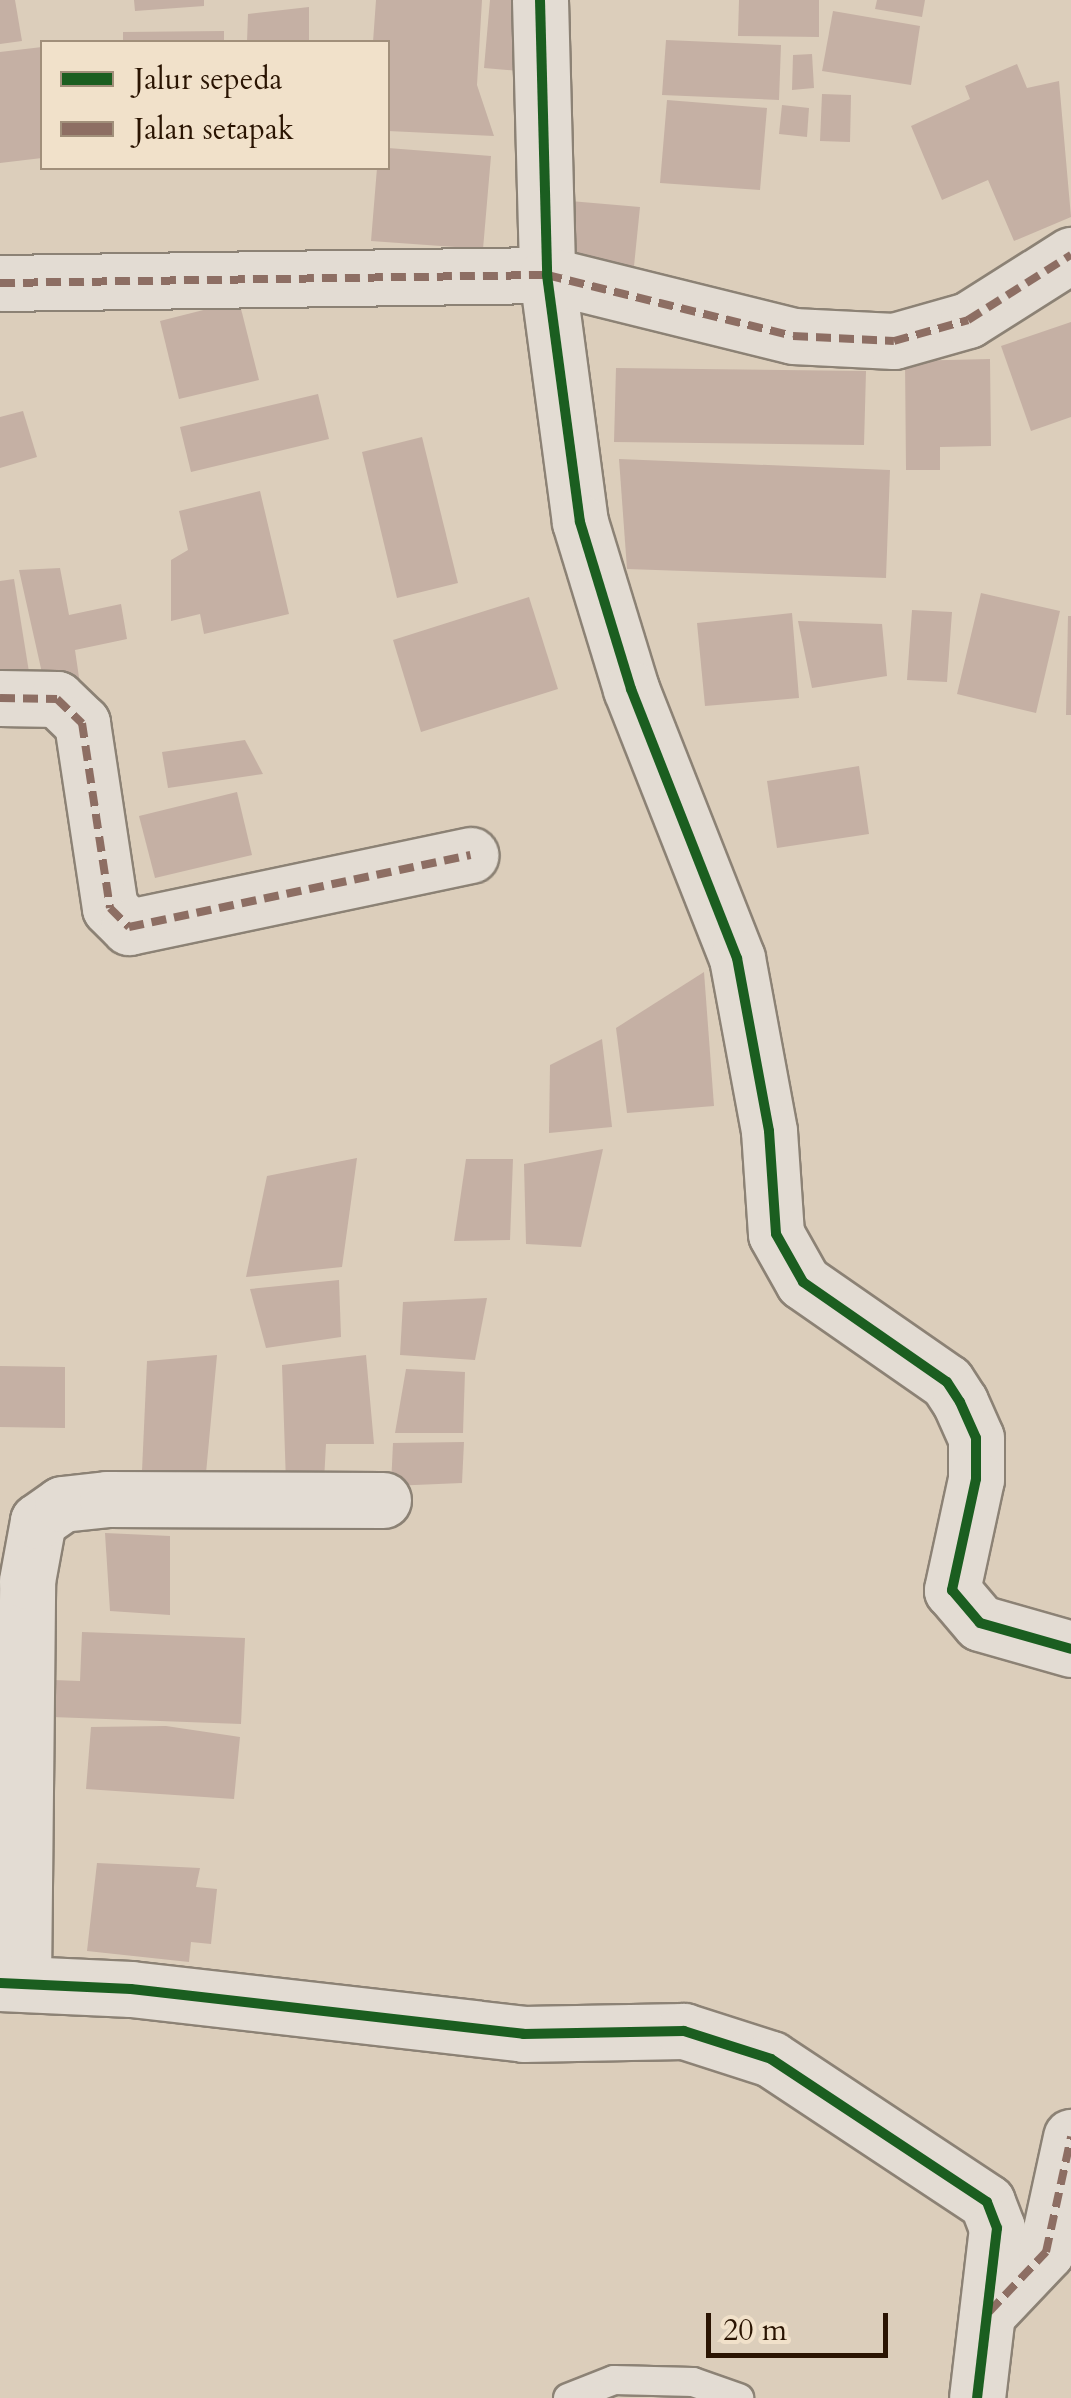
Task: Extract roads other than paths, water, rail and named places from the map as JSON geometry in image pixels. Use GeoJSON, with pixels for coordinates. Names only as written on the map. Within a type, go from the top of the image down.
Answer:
{"type":"FeatureCollection","features":[{"type":"Feature","properties":{"kind":"street"},"geometry":{"type":"LineString","coordinates":[[540,0],[547,275],[580,522],[631,689],[737,958],[786,1261],[803,1282],[948,1382],[960,1402],[976,1438],[976,1478],[952,1590],[980,1623],[1071,1649]]}},
{"type":"Feature","properties":{"kind":"street"},"geometry":{"type":"LineString","coordinates":[[0,282],[547,275],[793,336],[894,341],[968,320],[1071,255]]}},
{"type":"Feature","properties":{"kind":"street"},"geometry":{"type":"LineString","coordinates":[[0,698],[57,699],[82,722],[110,908],[128,927],[470,855]]}},
{"type":"Feature","properties":{"kind":"street"},"geometry":{"type":"LineString","coordinates":[[383,1500],[107,1498],[62,1504],[38,1521],[27,1581],[12,1982],[286,2004],[435,2027],[684,2030],[771,2059],[987,2202],[998,2228],[976,2398]]}},
{"type":"Feature","properties":{"kind":"street"},"geometry":{"type":"LineString","coordinates":[[989,2312],[1046,2252],[1071,2136]]}},
{"type":"Feature","properties":{"kind":"lane"},"geometry":{"type":"LineString","coordinates":[[568,2398],[614,2380],[693,2382],[739,2398]]}}]}
